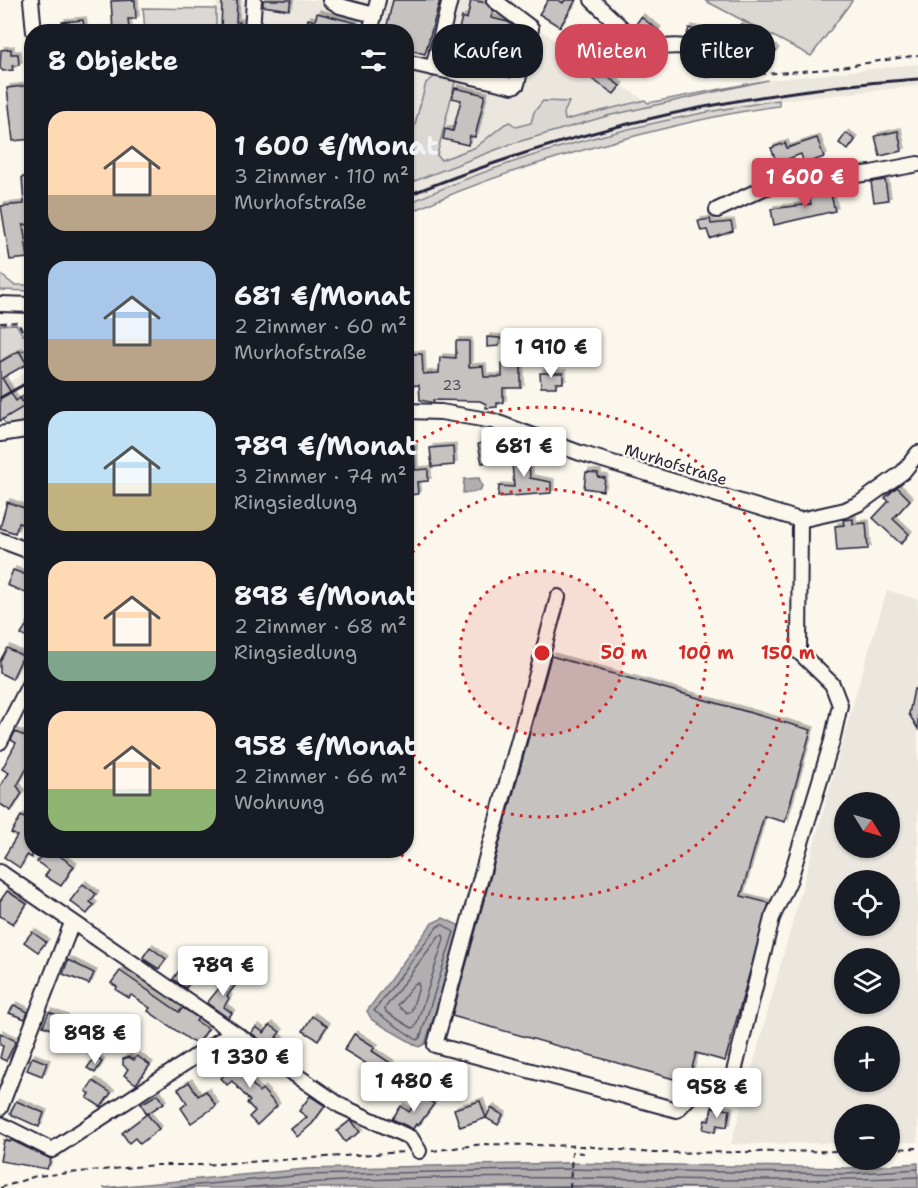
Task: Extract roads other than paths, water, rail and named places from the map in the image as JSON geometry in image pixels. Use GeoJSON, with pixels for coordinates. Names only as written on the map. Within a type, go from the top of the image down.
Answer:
{"type":"FeatureCollection","features":[{"type":"Feature","properties":{"kind":"street"},"geometry":{"type":"LineString","coordinates":[[31,0],[33,24]]}},
{"type":"Feature","properties":{"kind":"street"},"geometry":{"type":"LineString","coordinates":[[252,24],[254,0]]}},
{"type":"Feature","properties":{"kind":"street"},"geometry":{"type":"LineString","coordinates":[[330,0],[340,6],[374,15]]}},
{"type":"Feature","properties":{"kind":"street"},"geometry":{"type":"LineString","coordinates":[[372,24],[378,0]]}},
{"type":"Feature","properties":{"kind":"street"},"geometry":{"type":"LineString","coordinates":[[444,24],[450,0]]}},
{"type":"Feature","properties":{"kind":"street"},"geometry":{"type":"LineString","coordinates":[[494,0],[526,24]]}},
{"type":"Feature","properties":{"kind":"street"},"geometry":{"type":"LineString","coordinates":[[591,0],[639,44],[646,47],[680,45]]}},
{"type":"Feature","properties":{"kind":"street"},"geometry":{"type":"LineString","coordinates":[[414,64],[432,68]]}},
{"type":"Feature","properties":{"kind":"street"},"geometry":{"type":"LineString","coordinates":[[475,78],[513,87],[517,84],[518,78]]}},
{"type":"Feature","properties":{"kind":"street"},"geometry":{"type":"LineString","coordinates":[[717,210],[766,187],[871,173],[918,164]]}},
{"type":"Feature","properties":{"kind":"street"},"geometry":{"type":"LineString","coordinates":[[0,304],[24,305]]}},
{"type":"Feature","properties":{"kind":"street","name":"Murhofstraße"},"geometry":{"type":"LineString","coordinates":[[414,411],[441,412],[493,421],[580,453],[800,520],[845,510],[860,503],[903,472],[918,453]]}},
{"type":"Feature","properties":{"kind":"street"},"geometry":{"type":"LineString","coordinates":[[0,434],[24,430]]}},
{"type":"Feature","properties":{"kind":"street"},"geometry":{"type":"LineString","coordinates":[[558,597],[435,1045],[676,1110],[700,1086],[730,1088],[772,918],[790,879],[832,741],[840,705],[832,684],[799,652],[800,520]]}},
{"type":"Feature","properties":{"kind":"street"},"geometry":{"type":"LineString","coordinates":[[0,540],[24,549]]}},
{"type":"Feature","properties":{"kind":"street"},"geometry":{"type":"LineString","coordinates":[[0,742],[24,695]]}},
{"type":"Feature","properties":{"kind":"street"},"geometry":{"type":"LineString","coordinates":[[0,873],[341,1106],[411,1138],[418,1151]]}},
{"type":"Feature","properties":{"kind":"street"},"geometry":{"type":"LineString","coordinates":[[0,1108],[72,923]]}},
{"type":"Feature","properties":{"kind":"street"},"geometry":{"type":"LineString","coordinates":[[0,1124],[52,1150],[231,1033]]}},
{"type":"Feature","properties":{"kind":"water"},"geometry":{"type":"Polygon","coordinates":[[[479,478],[482,486],[480,491],[463,493],[464,479],[479,478]]]}},
{"type":"Feature","properties":{"kind":"water"},"geometry":{"type":"Polygon","coordinates":[[[443,918],[458,925],[461,931],[425,1044],[419,1047],[372,1020],[367,1011],[432,923],[443,918]]]}},
{"type":"Feature","properties":{"kind":"water"},"geometry":{"type":"Polygon","coordinates":[[[564,1163],[900,1170],[900,1164],[918,1163],[918,1188],[103,1188],[306,1169],[564,1163]]]}},
{"type":"Feature","properties":{"kind":"railway"},"geometry":{"type":"LineString","coordinates":[[414,193],[531,151],[658,117],[787,93],[918,79]]}},
{"type":"Feature","properties":{"kind":"railway"},"geometry":{"type":"LineString","coordinates":[[0,398],[24,384]]}}]}
